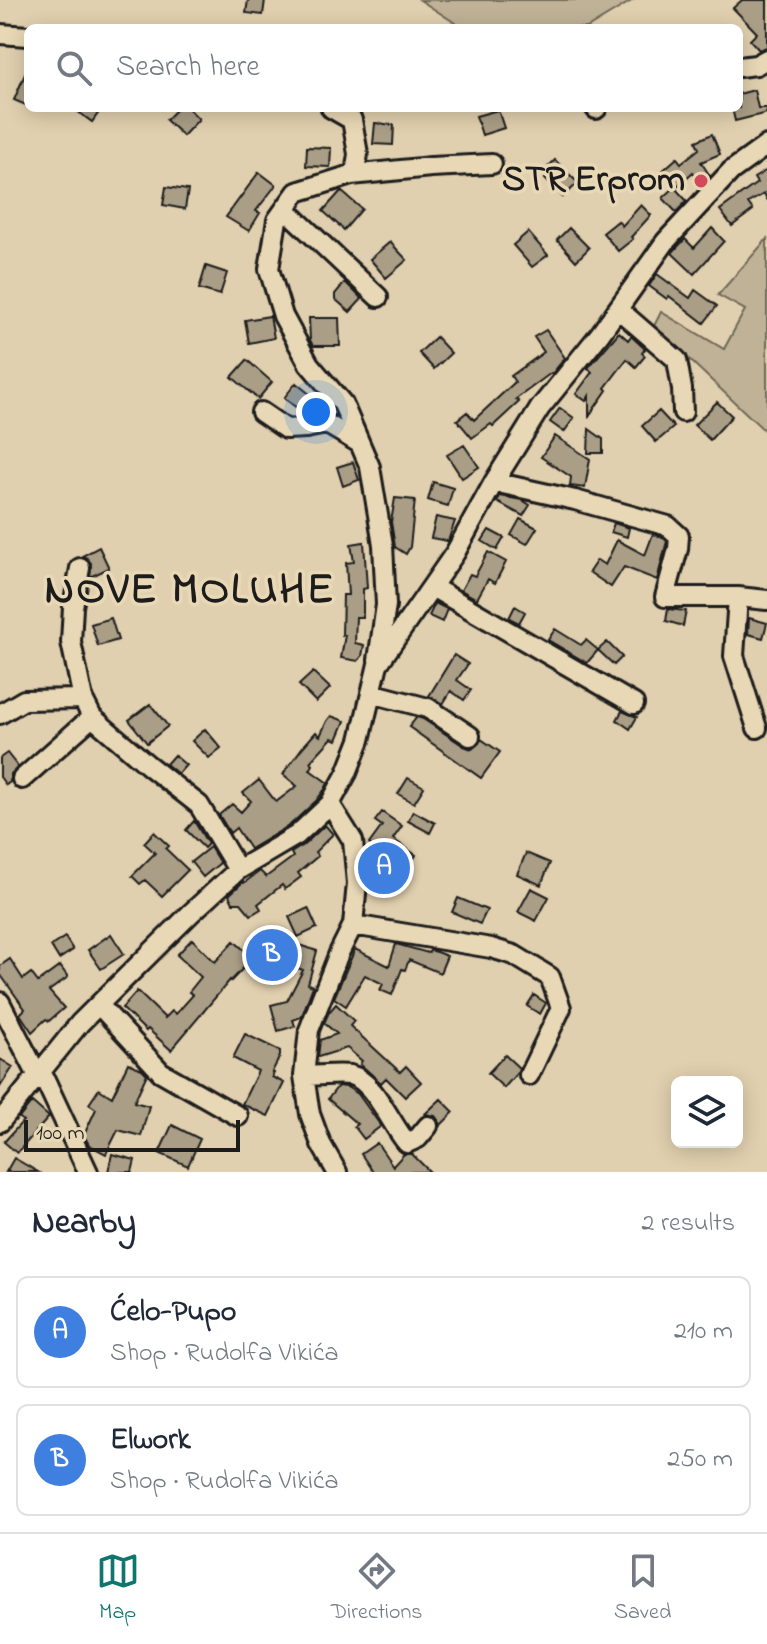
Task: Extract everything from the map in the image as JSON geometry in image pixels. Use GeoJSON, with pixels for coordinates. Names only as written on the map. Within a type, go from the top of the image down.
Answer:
{"type":"FeatureCollection","features":[{"type":"Feature","properties":{"kind":"street"},"geometry":{"type":"LineString","coordinates":[[0,34],[24,36]]}},
{"type":"Feature","properties":{"kind":"street"},"geometry":{"type":"LineString","coordinates":[[743,67],[756,65],[767,59]]}},
{"type":"Feature","properties":{"kind":"street"},"geometry":{"type":"LineString","coordinates":[[338,112],[352,120],[358,154],[355,174]]}},
{"type":"Feature","properties":{"kind":"street"},"geometry":{"type":"LineString","coordinates":[[378,664],[455,553],[540,408],[600,334],[666,241],[731,171],[767,145]]}},
{"type":"Feature","properties":{"kind":"street"},"geometry":{"type":"LineString","coordinates":[[0,1122],[80,1023],[191,913],[238,870],[297,835],[330,804],[360,740],[378,664],[386,605],[383,545],[370,467],[343,404],[309,364],[283,316],[269,269],[277,220],[297,192],[355,174],[492,164]]}},
{"type":"Feature","properties":{"kind":"street"},"geometry":{"type":"LineString","coordinates":[[285,209],[378,297]]}},
{"type":"Feature","properties":{"kind":"street"},"geometry":{"type":"LineString","coordinates":[[618,309],[677,360],[683,412]]}},
{"type":"Feature","properties":{"kind":"street"},"geometry":{"type":"LineString","coordinates":[[261,412],[286,429],[327,424],[359,443]]}},
{"type":"Feature","properties":{"kind":"street"},"geometry":{"type":"LineString","coordinates":[[494,482],[575,500],[668,526],[679,536],[665,597],[767,600]]}},
{"type":"Feature","properties":{"kind":"street"},"geometry":{"type":"LineString","coordinates":[[80,568],[71,642],[83,699],[92,717],[199,805],[238,870]]}},
{"type":"Feature","properties":{"kind":"street"},"geometry":{"type":"LineString","coordinates":[[432,587],[634,704]]}},
{"type":"Feature","properties":{"kind":"street"},"geometry":{"type":"LineString","coordinates":[[738,597],[734,656],[757,728]]}},
{"type":"Feature","properties":{"kind":"street"},"geometry":{"type":"LineString","coordinates":[[371,693],[428,708],[470,736]]}},
{"type":"Feature","properties":{"kind":"street"},"geometry":{"type":"LineString","coordinates":[[0,714],[24,700],[83,699]]}},
{"type":"Feature","properties":{"kind":"street"},"geometry":{"type":"LineString","coordinates":[[22,779],[92,717]]}},
{"type":"Feature","properties":{"kind":"street"},"geometry":{"type":"LineString","coordinates":[[330,804],[353,841],[357,883],[353,925],[309,1030],[304,1076],[310,1114],[321,1144],[337,1172]]}},
{"type":"Feature","properties":{"kind":"street"},"geometry":{"type":"LineString","coordinates":[[353,925],[491,948],[514,955],[550,977],[561,1008],[529,1075]]}},
{"type":"Feature","properties":{"kind":"street"},"geometry":{"type":"LineString","coordinates":[[0,1002],[40,1074],[88,1172]]}},
{"type":"Feature","properties":{"kind":"street"},"geometry":{"type":"LineString","coordinates":[[99,1005],[161,1072],[238,1116]]}},
{"type":"Feature","properties":{"kind":"street"},"geometry":{"type":"LineString","coordinates":[[304,1076],[352,1075],[377,1097],[407,1143],[418,1138],[428,1126]]}},
{"type":"Feature","properties":{"kind":"shaded area"},"geometry":{"type":"Polygon","coordinates":[[[420,0],[633,0],[594,24],[457,24],[420,0]]]}},
{"type":"Feature","properties":{"kind":"shaded area"},"geometry":{"type":"Polygon","coordinates":[[[767,239],[767,433],[654,326],[661,312],[724,349],[745,310],[718,295],[767,239]]]}},
{"type":"Feature","properties":{"kind":"building"},"geometry":{"type":"Polygon","coordinates":[[[248,0],[265,0],[263,15],[246,13],[248,0]]]}},
{"type":"Feature","properties":{"kind":"building"},"geometry":{"type":"Polygon","coordinates":[[[742,0],[767,0],[767,47],[759,50],[750,40],[757,33],[733,8],[742,0]]]}},
{"type":"Feature","properties":{"kind":"building"},"geometry":{"type":"Polygon","coordinates":[[[24,76],[24,104],[14,100],[24,76]]]}},
{"type":"Feature","properties":{"kind":"building"},"geometry":{"type":"Polygon","coordinates":[[[754,90],[758,108],[767,108],[767,113],[735,121],[733,112],[743,112],[743,93],[754,90]]]}},
{"type":"Feature","properties":{"kind":"building"},"geometry":{"type":"Polygon","coordinates":[[[78,112],[99,112],[92,122],[78,112]]]}},
{"type":"Feature","properties":{"kind":"building"},"geometry":{"type":"Polygon","coordinates":[[[174,112],[192,112],[199,119],[183,136],[166,120],[174,112]]]}},
{"type":"Feature","properties":{"kind":"building"},"geometry":{"type":"Polygon","coordinates":[[[499,112],[504,128],[482,135],[476,116],[499,112]]]}},
{"type":"Feature","properties":{"kind":"building"},"geometry":{"type":"Polygon","coordinates":[[[375,123],[394,125],[393,145],[373,144],[375,123]]]}},
{"type":"Feature","properties":{"kind":"building"},"geometry":{"type":"Polygon","coordinates":[[[712,134],[720,154],[701,162],[710,176],[701,183],[693,172],[675,188],[687,201],[676,212],[663,198],[674,188],[661,172],[677,158],[681,163],[699,149],[696,141],[712,134]]]}},
{"type":"Feature","properties":{"kind":"building"},"geometry":{"type":"Polygon","coordinates":[[[307,147],[331,148],[330,167],[306,166],[307,147]]]}},
{"type":"Feature","properties":{"kind":"building"},"geometry":{"type":"Polygon","coordinates":[[[555,160],[578,183],[563,197],[545,179],[551,173],[547,168],[555,160]]]}},
{"type":"Feature","properties":{"kind":"building"},"geometry":{"type":"Polygon","coordinates":[[[767,170],[767,200],[764,194],[748,203],[753,210],[732,226],[720,210],[757,183],[754,178],[767,170]]]}},
{"type":"Feature","properties":{"kind":"building"},"geometry":{"type":"Polygon","coordinates":[[[259,172],[276,185],[256,211],[260,213],[249,231],[226,217],[259,172]]]}},
{"type":"Feature","properties":{"kind":"building"},"geometry":{"type":"Polygon","coordinates":[[[166,187],[188,190],[185,209],[163,205],[166,187]]]}},
{"type":"Feature","properties":{"kind":"building"},"geometry":{"type":"Polygon","coordinates":[[[341,191],[362,209],[344,230],[323,211],[341,191]]]}},
{"type":"Feature","properties":{"kind":"building"},"geometry":{"type":"Polygon","coordinates":[[[641,205],[651,215],[631,237],[633,239],[618,251],[603,233],[618,221],[622,226],[641,205]]]}},
{"type":"Feature","properties":{"kind":"building"},"geometry":{"type":"Polygon","coordinates":[[[569,228],[589,248],[576,261],[557,240],[569,228]]]}},
{"type":"Feature","properties":{"kind":"building"},"geometry":{"type":"Polygon","coordinates":[[[712,228],[724,241],[694,274],[672,253],[685,239],[694,248],[712,228]]]}},
{"type":"Feature","properties":{"kind":"building"},"geometry":{"type":"Polygon","coordinates":[[[528,232],[548,255],[532,267],[513,245],[528,232]]]}},
{"type":"Feature","properties":{"kind":"building"},"geometry":{"type":"Polygon","coordinates":[[[390,242],[407,260],[386,278],[370,259],[390,242]]]}},
{"type":"Feature","properties":{"kind":"building"},"geometry":{"type":"Polygon","coordinates":[[[206,266],[227,273],[220,295],[199,289],[206,266]]]}},
{"type":"Feature","properties":{"kind":"building"},"geometry":{"type":"Polygon","coordinates":[[[657,274],[690,298],[695,290],[717,306],[704,323],[669,296],[667,299],[649,286],[657,274]]]}},
{"type":"Feature","properties":{"kind":"building"},"geometry":{"type":"Polygon","coordinates":[[[345,282],[362,299],[350,312],[335,299],[335,294],[345,282]]]}},
{"type":"Feature","properties":{"kind":"building"},"geometry":{"type":"Polygon","coordinates":[[[270,316],[274,338],[249,343],[245,320],[270,316]]]}},
{"type":"Feature","properties":{"kind":"building"},"geometry":{"type":"Polygon","coordinates":[[[309,318],[339,318],[340,346],[313,346],[309,318]]]}},
{"type":"Feature","properties":{"kind":"building"},"geometry":{"type":"Polygon","coordinates":[[[546,330],[565,358],[552,374],[516,399],[519,402],[493,426],[491,424],[472,438],[457,420],[467,412],[474,420],[515,382],[511,376],[544,352],[534,337],[546,330]]]}},
{"type":"Feature","properties":{"kind":"building"},"geometry":{"type":"Polygon","coordinates":[[[619,332],[628,340],[631,336],[645,349],[642,353],[645,356],[636,367],[627,359],[589,416],[589,396],[586,401],[576,394],[592,372],[588,368],[619,332]]]}},
{"type":"Feature","properties":{"kind":"building"},"geometry":{"type":"Polygon","coordinates":[[[436,337],[451,353],[434,369],[419,353],[436,337]]]}},
{"type":"Feature","properties":{"kind":"building"},"geometry":{"type":"Polygon","coordinates":[[[247,360],[272,382],[258,399],[232,377],[247,360]]]}},
{"type":"Feature","properties":{"kind":"building"},"geometry":{"type":"Polygon","coordinates":[[[296,383],[317,400],[306,415],[284,398],[296,383]]]}},
{"type":"Feature","properties":{"kind":"building"},"geometry":{"type":"Polygon","coordinates":[[[717,402],[732,416],[710,440],[694,425],[717,402]]]}},
{"type":"Feature","properties":{"kind":"building"},"geometry":{"type":"Polygon","coordinates":[[[560,408],[574,418],[564,432],[550,422],[560,408]]]}},
{"type":"Feature","properties":{"kind":"building"},"geometry":{"type":"Polygon","coordinates":[[[659,411],[674,427],[656,442],[642,426],[659,411]]]}},
{"type":"Feature","properties":{"kind":"building"},"geometry":{"type":"Polygon","coordinates":[[[589,429],[603,439],[603,453],[588,453],[589,429]]]}},
{"type":"Feature","properties":{"kind":"building"},"geometry":{"type":"Polygon","coordinates":[[[555,436],[590,459],[585,488],[570,486],[571,477],[541,457],[555,436]]]}},
{"type":"Feature","properties":{"kind":"building"},"geometry":{"type":"Polygon","coordinates":[[[464,445],[479,467],[462,478],[447,455],[464,445]]]}},
{"type":"Feature","properties":{"kind":"building"},"geometry":{"type":"Polygon","coordinates":[[[353,462],[359,480],[343,486],[337,467],[353,462]]]}},
{"type":"Feature","properties":{"kind":"building"},"geometry":{"type":"Polygon","coordinates":[[[433,482],[453,488],[448,506],[428,500],[433,482]]]}},
{"type":"Feature","properties":{"kind":"building"},"geometry":{"type":"Polygon","coordinates":[[[500,496],[522,500],[530,505],[523,516],[497,502],[500,496]]]}},
{"type":"Feature","properties":{"kind":"building"},"geometry":{"type":"Polygon","coordinates":[[[395,498],[415,500],[410,547],[406,554],[395,547],[391,522],[395,498]]]}},
{"type":"Feature","properties":{"kind":"building"},"geometry":{"type":"Polygon","coordinates":[[[436,517],[455,521],[448,541],[431,538],[436,517]]]}},
{"type":"Feature","properties":{"kind":"building"},"geometry":{"type":"Polygon","coordinates":[[[520,519],[537,528],[527,544],[511,535],[520,519]]]}},
{"type":"Feature","properties":{"kind":"building"},"geometry":{"type":"Polygon","coordinates":[[[614,523],[629,528],[627,537],[611,532],[614,523]]]}},
{"type":"Feature","properties":{"kind":"building"},"geometry":{"type":"Polygon","coordinates":[[[489,530],[504,538],[497,550],[482,541],[489,530]]]}},
{"type":"Feature","properties":{"kind":"building"},"geometry":{"type":"Polygon","coordinates":[[[653,534],[667,541],[657,580],[624,567],[611,587],[589,572],[597,560],[605,565],[617,540],[645,555],[653,534]]]}},
{"type":"Feature","properties":{"kind":"building"},"geometry":{"type":"Polygon","coordinates":[[[364,542],[367,588],[363,589],[363,617],[356,617],[355,643],[364,645],[358,661],[341,658],[345,635],[342,635],[343,595],[348,595],[346,563],[354,562],[351,544],[364,542]]]}},
{"type":"Feature","properties":{"kind":"building"},"geometry":{"type":"Polygon","coordinates":[[[99,547],[109,568],[90,577],[91,563],[82,556],[99,547]]]}},
{"type":"Feature","properties":{"kind":"building"},"geometry":{"type":"Polygon","coordinates":[[[488,552],[506,562],[495,583],[488,579],[477,599],[461,590],[470,574],[475,576],[488,552]]]}},
{"type":"Feature","properties":{"kind":"building"},"geometry":{"type":"Polygon","coordinates":[[[435,603],[447,609],[442,622],[429,616],[435,603]]]}},
{"type":"Feature","properties":{"kind":"building"},"geometry":{"type":"Polygon","coordinates":[[[515,606],[525,612],[519,623],[509,618],[515,606]]]}},
{"type":"Feature","properties":{"kind":"building"},"geometry":{"type":"Polygon","coordinates":[[[668,609],[686,611],[683,626],[666,621],[668,609]]]}},
{"type":"Feature","properties":{"kind":"building"},"geometry":{"type":"Polygon","coordinates":[[[111,618],[118,640],[98,646],[91,624],[111,618]]]}},
{"type":"Feature","properties":{"kind":"building"},"geometry":{"type":"Polygon","coordinates":[[[749,618],[767,623],[763,638],[748,634],[749,618]]]}},
{"type":"Feature","properties":{"kind":"building"},"geometry":{"type":"Polygon","coordinates":[[[555,629],[581,645],[586,640],[598,650],[587,663],[548,640],[555,629]]]}},
{"type":"Feature","properties":{"kind":"building"},"geometry":{"type":"Polygon","coordinates":[[[607,642],[622,657],[614,665],[598,650],[607,642]]]}},
{"type":"Feature","properties":{"kind":"building"},"geometry":{"type":"Polygon","coordinates":[[[454,655],[468,664],[457,680],[471,690],[464,700],[451,691],[443,704],[429,696],[454,655]]]}},
{"type":"Feature","properties":{"kind":"building"},"geometry":{"type":"Polygon","coordinates":[[[313,672],[330,688],[316,702],[299,685],[313,672]]]}},
{"type":"Feature","properties":{"kind":"building"},"geometry":{"type":"Polygon","coordinates":[[[150,704],[168,726],[147,743],[129,720],[150,704]]]}},
{"type":"Feature","properties":{"kind":"building"},"geometry":{"type":"Polygon","coordinates":[[[622,711],[637,717],[630,729],[617,720],[622,711]]]}},
{"type":"Feature","properties":{"kind":"building"},"geometry":{"type":"Polygon","coordinates":[[[331,716],[345,721],[337,740],[332,738],[310,762],[313,765],[310,770],[328,783],[325,789],[290,825],[250,849],[236,828],[230,833],[219,815],[232,804],[241,812],[251,801],[243,793],[259,780],[276,802],[297,786],[283,774],[316,732],[320,736],[331,716]]]}},
{"type":"Feature","properties":{"kind":"building"},"geometry":{"type":"Polygon","coordinates":[[[417,717],[464,746],[472,749],[481,739],[500,752],[481,778],[409,727],[417,717]]]}},
{"type":"Feature","properties":{"kind":"building"},"geometry":{"type":"Polygon","coordinates":[[[205,729],[221,748],[209,758],[192,741],[205,729]]]}},
{"type":"Feature","properties":{"kind":"building"},"geometry":{"type":"Polygon","coordinates":[[[7,753],[18,767],[6,785],[0,777],[0,758],[7,753]]]}},
{"type":"Feature","properties":{"kind":"building"},"geometry":{"type":"Polygon","coordinates":[[[174,755],[186,765],[178,774],[166,764],[174,755]]]}},
{"type":"Feature","properties":{"kind":"building"},"geometry":{"type":"Polygon","coordinates":[[[408,778],[424,787],[414,803],[398,794],[408,778]]]}},
{"type":"Feature","properties":{"kind":"building"},"geometry":{"type":"Polygon","coordinates":[[[413,811],[435,823],[430,833],[408,821],[413,811]]]}},
{"type":"Feature","properties":{"kind":"building"},"geometry":{"type":"Polygon","coordinates":[[[382,812],[402,826],[393,839],[416,855],[407,870],[369,844],[382,826],[375,821],[382,812]]]}},
{"type":"Feature","properties":{"kind":"building"},"geometry":{"type":"Polygon","coordinates":[[[194,821],[208,844],[204,848],[186,830],[194,821]]]}},
{"type":"Feature","properties":{"kind":"building"},"geometry":{"type":"Polygon","coordinates":[[[325,825],[333,834],[315,852],[318,856],[298,873],[301,877],[285,889],[282,885],[258,904],[261,909],[251,915],[241,903],[233,903],[229,895],[243,882],[260,871],[266,877],[293,857],[291,853],[325,825]]]}},
{"type":"Feature","properties":{"kind":"building"},"geometry":{"type":"Polygon","coordinates":[[[154,832],[188,870],[162,896],[145,880],[140,884],[132,876],[155,853],[144,843],[154,832]]]}},
{"type":"Feature","properties":{"kind":"building"},"geometry":{"type":"Polygon","coordinates":[[[210,847],[220,863],[203,877],[191,862],[210,847]]]}},
{"type":"Feature","properties":{"kind":"building"},"geometry":{"type":"Polygon","coordinates":[[[526,853],[550,863],[541,885],[517,874],[526,853]]]}},
{"type":"Feature","properties":{"kind":"building"},"geometry":{"type":"Polygon","coordinates":[[[531,888],[549,897],[536,921],[518,912],[531,888]]]}},
{"type":"Feature","properties":{"kind":"building"},"geometry":{"type":"Polygon","coordinates":[[[458,898],[487,910],[480,924],[452,912],[458,898]]]}},
{"type":"Feature","properties":{"kind":"building"},"geometry":{"type":"Polygon","coordinates":[[[308,908],[317,928],[298,937],[289,917],[308,908]]]}},
{"type":"Feature","properties":{"kind":"building"},"geometry":{"type":"Polygon","coordinates":[[[111,934],[124,954],[101,969],[88,950],[111,934]]]}},
{"type":"Feature","properties":{"kind":"building"},"geometry":{"type":"Polygon","coordinates":[[[65,937],[73,950],[59,959],[51,946],[65,937]]]}},
{"type":"Feature","properties":{"kind":"building"},"geometry":{"type":"Polygon","coordinates":[[[192,939],[215,962],[234,941],[253,958],[230,980],[171,1050],[122,1008],[137,991],[165,1018],[172,1011],[176,1014],[193,995],[189,992],[201,977],[177,955],[192,939]]]}},
{"type":"Feature","properties":{"kind":"building"},"geometry":{"type":"Polygon","coordinates":[[[287,941],[317,951],[308,984],[313,986],[303,1013],[293,1020],[295,1026],[278,1031],[271,1005],[287,1001],[303,970],[281,962],[287,941]]]}},
{"type":"Feature","properties":{"kind":"building"},"geometry":{"type":"Polygon","coordinates":[[[396,944],[447,956],[440,973],[409,960],[392,995],[380,990],[383,984],[365,975],[346,1006],[334,998],[355,949],[389,966],[396,944]]]}},
{"type":"Feature","properties":{"kind":"building"},"geometry":{"type":"Polygon","coordinates":[[[10,959],[23,979],[31,973],[38,982],[60,966],[68,977],[49,991],[64,1008],[32,1032],[20,1014],[25,1009],[0,974],[0,966],[10,959]]]}},
{"type":"Feature","properties":{"kind":"building"},"geometry":{"type":"Polygon","coordinates":[[[534,995],[546,1003],[540,1014],[527,1006],[534,995]]]}},
{"type":"Feature","properties":{"kind":"building"},"geometry":{"type":"Polygon","coordinates":[[[336,1004],[354,1021],[350,1026],[400,1072],[406,1066],[421,1082],[405,1097],[386,1078],[381,1083],[347,1048],[318,1057],[320,1040],[337,1034],[324,1023],[336,1004]]]}},
{"type":"Feature","properties":{"kind":"building"},"geometry":{"type":"Polygon","coordinates":[[[245,1034],[280,1051],[272,1077],[284,1083],[268,1116],[242,1104],[258,1071],[233,1058],[245,1034]]]}},
{"type":"Feature","properties":{"kind":"building"},"geometry":{"type":"Polygon","coordinates":[[[505,1055],[519,1068],[504,1088],[488,1073],[505,1055]]]}},
{"type":"Feature","properties":{"kind":"building"},"geometry":{"type":"Polygon","coordinates":[[[0,1059],[13,1067],[0,1087],[0,1059]]]}},
{"type":"Feature","properties":{"kind":"building"},"geometry":{"type":"Polygon","coordinates":[[[128,1063],[147,1074],[134,1102],[149,1106],[141,1136],[118,1130],[106,1154],[89,1145],[84,1135],[96,1109],[89,1104],[99,1089],[112,1097],[128,1063]]]}},
{"type":"Feature","properties":{"kind":"building"},"geometry":{"type":"Polygon","coordinates":[[[338,1086],[347,1087],[358,1094],[381,1126],[364,1139],[354,1126],[357,1124],[328,1099],[338,1086]]]}},
{"type":"Feature","properties":{"kind":"building"},"geometry":{"type":"Polygon","coordinates":[[[441,1099],[454,1112],[440,1126],[435,1116],[425,1114],[441,1099]]]}},
{"type":"Feature","properties":{"kind":"building"},"geometry":{"type":"Polygon","coordinates":[[[32,1102],[49,1117],[17,1153],[4,1142],[23,1121],[19,1118],[32,1102]]]}},
{"type":"Feature","properties":{"kind":"building"},"geometry":{"type":"Polygon","coordinates":[[[172,1125],[200,1139],[188,1166],[159,1153],[172,1125]]]}},
{"type":"Feature","properties":{"kind":"building"},"geometry":{"type":"Polygon","coordinates":[[[377,1143],[393,1166],[404,1154],[412,1154],[430,1172],[373,1172],[361,1154],[377,1143]]]}},
{"type":"Feature","properties":{"kind":"building"},"geometry":{"type":"Polygon","coordinates":[[[112,1154],[135,1160],[132,1172],[108,1172],[112,1154]]]}},
{"type":"Feature","properties":{"kind":"building"},"geometry":{"type":"Polygon","coordinates":[[[14,1158],[38,1172],[6,1172],[14,1158]]]}},
{"type":"Feature","properties":{"kind":"place","name":"STR Erprom"},"geometry":{"type":"Point","coordinates":[701,181]}},
{"type":"Feature","properties":{"kind":"place","name":"Ćelo-Pupo"},"geometry":{"type":"Point","coordinates":[384,868]}},
{"type":"Feature","properties":{"kind":"place","name":"Elwork"},"geometry":{"type":"Point","coordinates":[272,955]}},
{"type":"Feature","properties":{"kind":"district","name":"NOVE MOLUHE"},"geometry":{"type":"Point","coordinates":[190,591]}}]}
